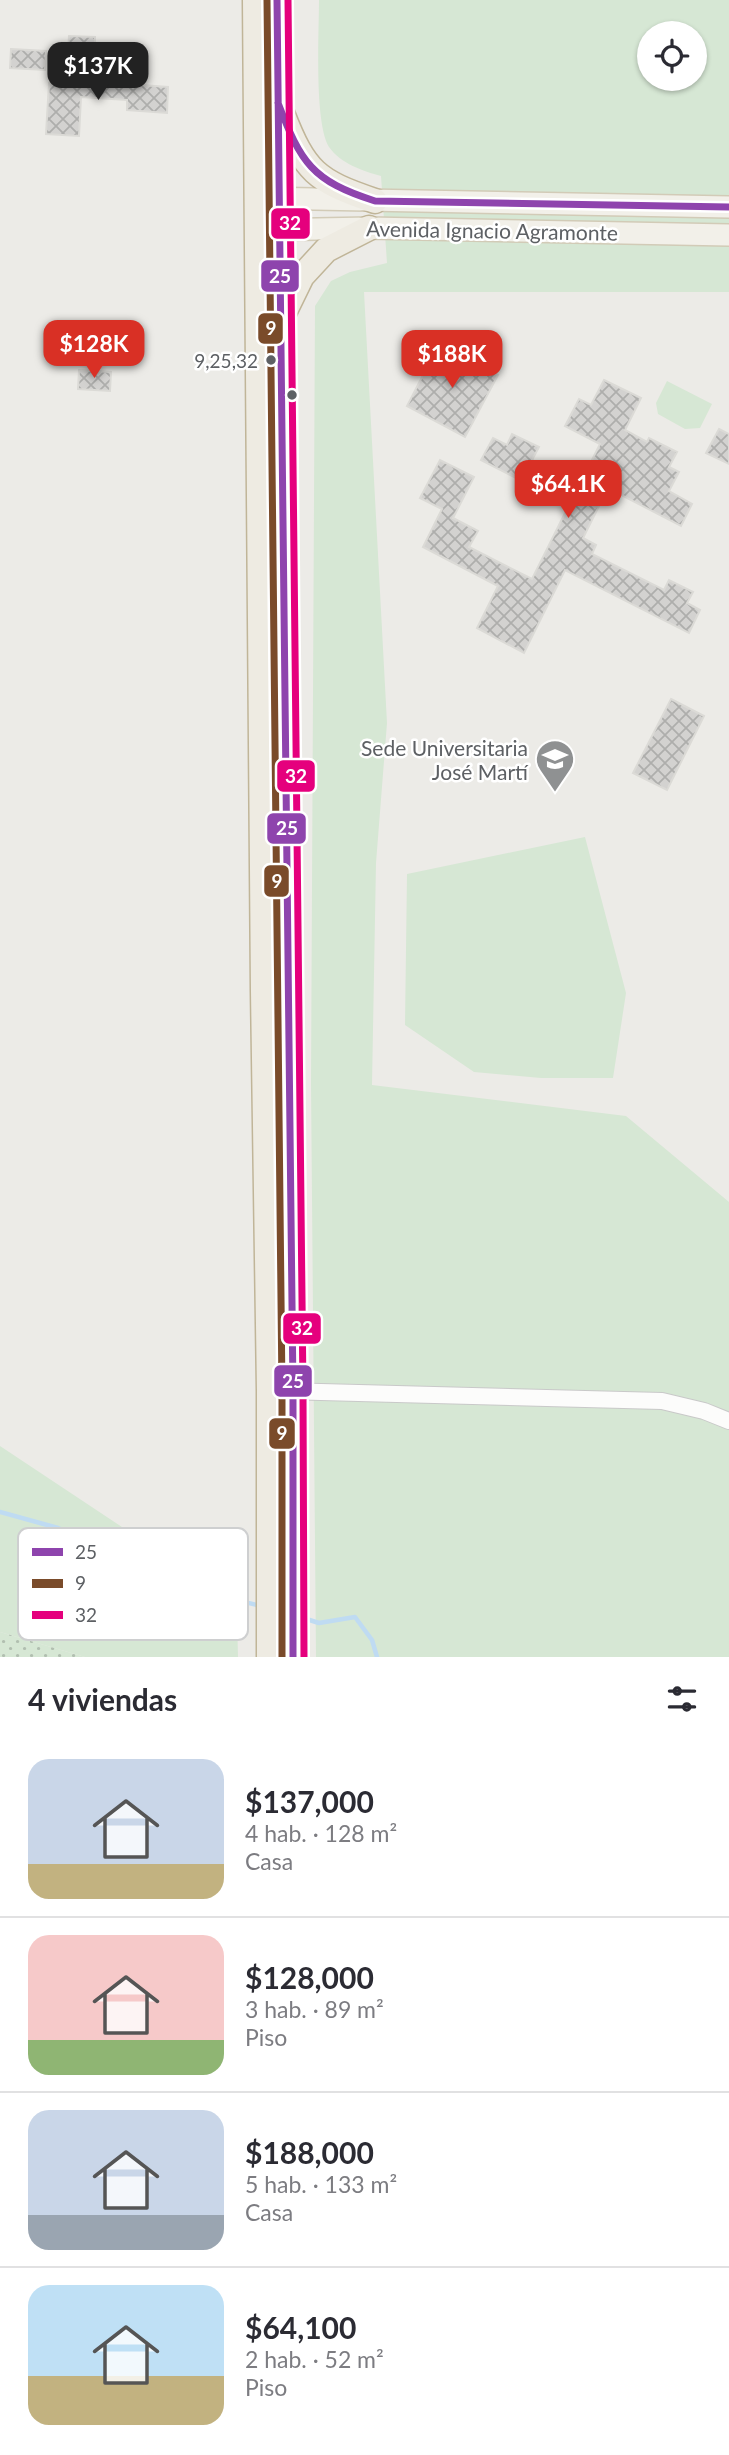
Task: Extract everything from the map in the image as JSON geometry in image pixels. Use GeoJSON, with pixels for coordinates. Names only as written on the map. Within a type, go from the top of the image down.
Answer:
{"type":"FeatureCollection","features":[{"type":"Feature","properties":{"kind":"highway"},"geometry":{"type":"LineString","coordinates":[[255,0],[267,198],[281,1391]]}},
{"type":"Feature","properties":{"kind":"highway"},"geometry":{"type":"LineString","coordinates":[[267,198],[277,102],[276,0]]}},
{"type":"Feature","properties":{"kind":"highway"},"geometry":{"type":"LineString","coordinates":[[277,102],[306,164],[338,188],[375,201]]}},
{"type":"Feature","properties":{"kind":"highway"},"geometry":{"type":"LineString","coordinates":[[279,323],[302,276],[326,250],[369,228]]}},
{"type":"Feature","properties":{"kind":"highway"},"geometry":{"type":"LineString","coordinates":[[267,229],[279,323],[281,1646]]}},
{"type":"Feature","properties":{"kind":"main road","name":"Avenida Ignacio Agramonte"},"geometry":{"type":"LineString","coordinates":[[267,198],[729,207]]}},
{"type":"Feature","properties":{"kind":"main road","name":"Avenida Ignacio Agramonte"},"geometry":{"type":"LineString","coordinates":[[267,229],[369,228],[729,235]]}},
{"type":"Feature","properties":{"kind":"street"},"geometry":{"type":"LineString","coordinates":[[281,1391],[662,1401],[704,1411],[729,1421]]}},
{"type":"Feature","properties":{"kind":"green space"},"geometry":{"type":"Polygon","coordinates":[[[319,0],[729,0],[729,292],[364,292],[387,723],[376,863],[372,1085],[626,1116],[729,1202],[729,1657],[316,1657],[311,1083],[315,306],[331,281],[350,272],[387,263],[381,176],[346,162],[329,147],[321,119],[319,0]]]}},
{"type":"Feature","properties":{"kind":"green space"},"geometry":{"type":"Polygon","coordinates":[[[667,381],[712,404],[700,428],[685,429],[658,414],[656,403],[667,381]]]}},
{"type":"Feature","properties":{"kind":"green space"},"geometry":{"type":"Polygon","coordinates":[[[585,837],[626,993],[613,1078],[541,1078],[474,1072],[405,1025],[407,874],[585,837]]]}},
{"type":"Feature","properties":{"kind":"green space"},"geometry":{"type":"Polygon","coordinates":[[[0,1446],[123,1528],[18,1528],[18,1637],[0,1632],[0,1446]]]}},
{"type":"Feature","properties":{"kind":"green space"},"geometry":{"type":"Polygon","coordinates":[[[0,1632],[18,1637],[18,1640],[27,1640],[85,1657],[0,1657],[0,1632]]]}},
{"type":"Feature","properties":{"kind":"green space"},"geometry":{"type":"Polygon","coordinates":[[[27,1640],[238,1640],[238,1657],[85,1657],[27,1640]]]}},
{"type":"Feature","properties":{"kind":"building"},"geometry":{"type":"Polygon","coordinates":[[[69,36],[95,37],[95,53],[68,52],[69,36]]]}},
{"type":"Feature","properties":{"kind":"building"},"geometry":{"type":"Polygon","coordinates":[[[11,49],[46,51],[45,70],[10,68],[11,49]]]}},
{"type":"Feature","properties":{"kind":"building"},"geometry":{"type":"Polygon","coordinates":[[[99,82],[168,87],[167,113],[127,110],[127,100],[81,97],[79,136],[46,134],[49,83],[99,85],[99,82]]]}},
{"type":"Feature","properties":{"kind":"building"},"geometry":{"type":"Polygon","coordinates":[[[439,344],[498,375],[465,437],[407,406],[439,344]]]}},
{"type":"Feature","properties":{"kind":"building"},"geometry":{"type":"Polygon","coordinates":[[[79,370],[111,372],[110,391],[78,389],[79,370]]]}},
{"type":"Feature","properties":{"kind":"building"},"geometry":{"type":"Polygon","coordinates":[[[604,380],[641,398],[625,430],[647,442],[649,438],[677,452],[669,467],[679,472],[669,491],[692,504],[681,526],[608,488],[583,538],[596,545],[592,554],[664,590],[669,580],[693,592],[687,603],[700,610],[689,633],[565,570],[524,653],[477,628],[498,586],[423,547],[442,509],[420,498],[440,460],[474,477],[453,518],[478,531],[469,547],[532,579],[569,505],[481,460],[493,438],[507,445],[512,434],[539,447],[532,460],[580,484],[600,444],[565,426],[579,399],[591,405],[604,380]]]}},
{"type":"Feature","properties":{"kind":"building"},"geometry":{"type":"Polygon","coordinates":[[[719,429],[729,434],[729,464],[706,453],[719,429]]]}},
{"type":"Feature","properties":{"kind":"building"},"geometry":{"type":"Polygon","coordinates":[[[671,699],[704,716],[667,790],[633,773],[671,699]]]}},
{"type":"Feature","properties":{"kind":"waterway"},"geometry":{"type":"LineString","coordinates":[[0,1512],[58,1528]]}},
{"type":"Feature","properties":{"kind":"waterway"},"geometry":{"type":"LineString","coordinates":[[248,1603],[261,1606]]}},
{"type":"Feature","properties":{"kind":"waterway"},"geometry":{"type":"LineString","coordinates":[[300,1617],[319,1623],[355,1617],[372,1640],[377,1657]]}},
{"type":"Feature","properties":{"kind":"transit line","name":"9"},"geometry":{"type":"LineString","coordinates":[[267,0],[282,1391],[282,1657]]}},
{"type":"Feature","properties":{"kind":"transit line","name":"25"},"geometry":{"type":"LineString","coordinates":[[277,0],[293,1391],[293,1657]]}},
{"type":"Feature","properties":{"kind":"transit line","name":"32"},"geometry":{"type":"LineString","coordinates":[[288,0],[304,1657]]}},
{"type":"Feature","properties":{"kind":"transit line","name":"25"},"geometry":{"type":"LineString","coordinates":[[278,103],[294,141],[312,167],[336,186],[375,201],[729,207]]}},
{"type":"Feature","properties":{"kind":"place","name":"9,25,32"},"geometry":{"type":"Point","coordinates":[271,360]}},
{"type":"Feature","properties":{"kind":"place","name":"Sede Universitaria José Martí"},"geometry":{"type":"Point","coordinates":[555,793]}}]}
